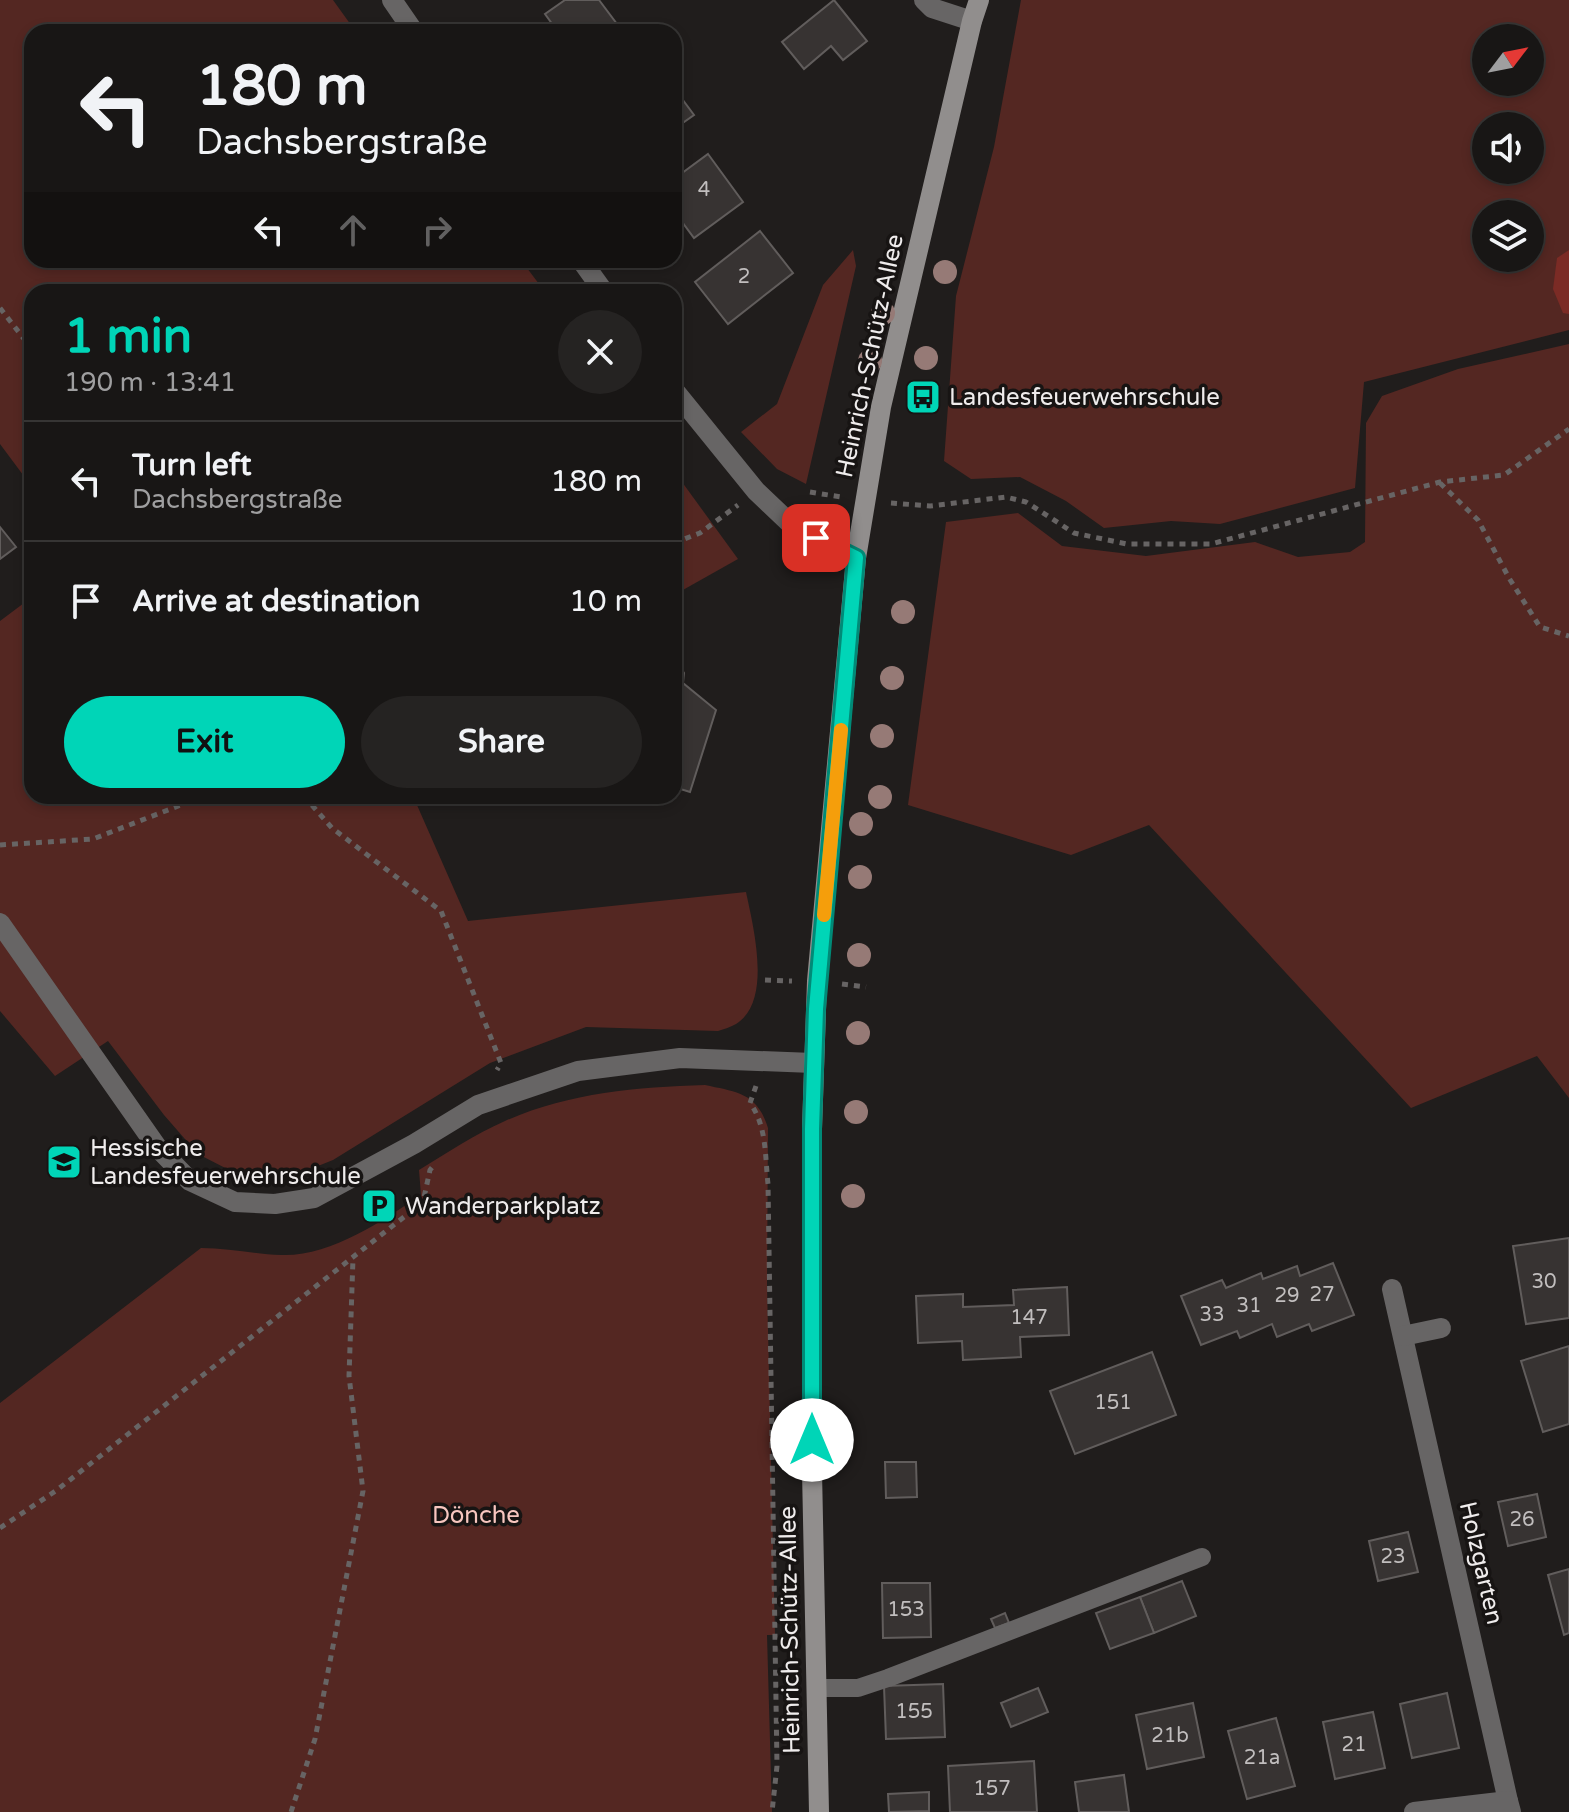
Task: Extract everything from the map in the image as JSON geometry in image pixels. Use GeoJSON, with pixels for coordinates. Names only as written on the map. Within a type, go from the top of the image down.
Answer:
{"type":"FeatureCollection","features":[{"type":"Feature","properties":{"kind":"main road","name":"Heinrich-Schütz-Allee"},"geometry":{"type":"LineString","coordinates":[[819,1812],[812,1471],[813,1063],[817,981],[856,558],[881,407],[979,0]]}},
{"type":"Feature","properties":{"kind":"street"},"geometry":{"type":"LineString","coordinates":[[392,0],[408,24]]}},
{"type":"Feature","properties":{"kind":"street"},"geometry":{"type":"LineString","coordinates":[[924,0],[932,8],[972,21]]}},
{"type":"Feature","properties":{"kind":"street"},"geometry":{"type":"LineString","coordinates":[[682,400],[756,491],[796,529],[856,558]]}},
{"type":"Feature","properties":{"kind":"street"},"geometry":{"type":"LineString","coordinates":[[0,923],[157,1147],[190,1181],[235,1202],[275,1204],[314,1198],[478,1105],[578,1071],[680,1058],[813,1063]]}},
{"type":"Feature","properties":{"kind":"street","name":"Holzgarten"},"geometry":{"type":"LineString","coordinates":[[1392,1289],[1510,1807],[1414,1812]]}},
{"type":"Feature","properties":{"kind":"street"},"geometry":{"type":"LineString","coordinates":[[1403,1336],[1441,1328]]}},
{"type":"Feature","properties":{"kind":"lane"},"geometry":{"type":"LineString","coordinates":[[817,1688],[858,1688],[888,1678],[1202,1557]]}},
{"type":"Feature","properties":{"kind":"path"},"geometry":{"type":"LineString","coordinates":[[0,308],[24,339]]}},
{"type":"Feature","properties":{"kind":"path"},"geometry":{"type":"LineString","coordinates":[[810,492],[930,506],[1006,497],[1026,502],[1074,533],[1127,544],[1211,544],[1440,482],[1504,475],[1569,429]]}},
{"type":"Feature","properties":{"kind":"path"},"geometry":{"type":"LineString","coordinates":[[1440,482],[1478,520],[1540,627],[1569,636]]}},
{"type":"Feature","properties":{"kind":"path"},"geometry":{"type":"LineString","coordinates":[[682,540],[700,533],[756,491]]}},
{"type":"Feature","properties":{"kind":"path"},"geometry":{"type":"LineString","coordinates":[[0,845],[93,839],[183,804]]}},
{"type":"Feature","properties":{"kind":"path"},"geometry":{"type":"LineString","coordinates":[[311,804],[332,828],[441,911],[501,1063],[478,1105]]}},
{"type":"Feature","properties":{"kind":"path"},"geometry":{"type":"LineString","coordinates":[[764,1060],[750,1103],[759,1115],[768,1184],[777,1766],[772,1812]]}},
{"type":"Feature","properties":{"kind":"path"},"geometry":{"type":"LineString","coordinates":[[0,1528],[57,1490],[423,1202],[430,1170],[438,1159]]}},
{"type":"Feature","properties":{"kind":"path"},"geometry":{"type":"LineString","coordinates":[[291,1812],[315,1739],[363,1491],[349,1376],[353,1257]]}},
{"type":"Feature","properties":{"kind":"green space"},"geometry":{"type":"Polygon","coordinates":[[[0,0],[333,0],[350,24],[24,24],[24,268],[527,268],[539,284],[24,284],[24,476],[0,444],[0,0]]]}},
{"type":"Feature","properties":{"kind":"green space"},"geometry":{"type":"Polygon","coordinates":[[[1021,0],[1569,0],[1569,330],[1364,382],[1355,488],[1220,524],[1171,521],[1104,528],[1066,501],[1020,477],[971,479],[944,461],[956,296],[994,147],[1021,0]]]}},
{"type":"Feature","properties":{"kind":"green space"},"geometry":{"type":"Polygon","coordinates":[[[853,250],[856,266],[806,484],[777,469],[741,432],[777,404],[823,285],[853,250]]]}},
{"type":"Feature","properties":{"kind":"green space"},"geometry":{"type":"Polygon","coordinates":[[[1569,344],[1569,1098],[1537,1056],[1411,1108],[1149,825],[1071,855],[908,805],[946,522],[1018,513],[1062,546],[1146,556],[1255,542],[1298,557],[1350,552],[1365,542],[1366,423],[1382,396],[1458,369],[1569,344]]]}},
{"type":"Feature","properties":{"kind":"green space"},"geometry":{"type":"Polygon","coordinates":[[[682,482],[738,559],[682,590],[682,482]]]}},
{"type":"Feature","properties":{"kind":"green space"},"geometry":{"type":"Polygon","coordinates":[[[24,603],[24,804],[417,804],[468,921],[746,892],[758,962],[754,998],[747,1013],[736,1024],[718,1031],[586,1027],[490,1063],[333,1160],[288,1178],[235,1173],[198,1154],[108,1041],[55,1076],[0,1011],[0,621],[24,603]]]}},
{"type":"Feature","properties":{"kind":"green space","name":"Dönche"},"geometry":{"type":"Polygon","coordinates":[[[705,1085],[736,1092],[751,1100],[768,1128],[767,1286],[775,1635],[767,1635],[772,1812],[0,1812],[0,1403],[201,1248],[281,1255],[299,1254],[337,1244],[390,1216],[421,1195],[419,1170],[505,1121],[553,1104],[603,1093],[705,1085]]]}},
{"type":"Feature","properties":{"kind":"shaded area"},"geometry":{"type":"Polygon","coordinates":[[[1569,250],[1569,314],[1563,313],[1553,289],[1557,258],[1569,250]]]}},
{"type":"Feature","properties":{"kind":"building"},"geometry":{"type":"Polygon","coordinates":[[[565,0],[599,0],[617,24],[552,24],[545,14],[565,0]]]}},
{"type":"Feature","properties":{"kind":"building"},"geometry":{"type":"Polygon","coordinates":[[[834,0],[867,41],[843,60],[831,46],[804,69],[782,42],[834,0]]]}},
{"type":"Feature","properties":{"kind":"building"},"geometry":{"type":"Polygon","coordinates":[[[682,99],[694,115],[682,123],[682,99]]]}},
{"type":"Feature","properties":{"kind":"building"},"geometry":{"type":"Polygon","coordinates":[[[708,154],[743,202],[694,238],[682,222],[682,173],[708,154]]]}},
{"type":"Feature","properties":{"kind":"building"},"geometry":{"type":"Polygon","coordinates":[[[760,231],[793,273],[728,324],[695,282],[760,231]]]}},
{"type":"Feature","properties":{"kind":"building"},"geometry":{"type":"Polygon","coordinates":[[[0,527],[16,547],[0,559],[0,527]]]}},
{"type":"Feature","properties":{"kind":"building"},"geometry":{"type":"Polygon","coordinates":[[[682,670],[683,683],[716,710],[690,792],[682,790],[682,670]]]}},
{"type":"Feature","properties":{"kind":"building"},"geometry":{"type":"Polygon","coordinates":[[[1569,1238],[1569,1318],[1526,1324],[1513,1246],[1569,1238]]]}},
{"type":"Feature","properties":{"kind":"building"},"geometry":{"type":"Polygon","coordinates":[[[1333,1263],[1354,1315],[1312,1331],[1309,1324],[1277,1337],[1272,1324],[1240,1338],[1237,1331],[1201,1345],[1181,1296],[1222,1280],[1226,1288],[1261,1273],[1263,1279],[1297,1266],[1300,1276],[1333,1263]]]}},
{"type":"Feature","properties":{"kind":"building"},"geometry":{"type":"Polygon","coordinates":[[[1067,1287],[1069,1335],[1020,1337],[1021,1357],[963,1360],[962,1341],[918,1343],[916,1296],[963,1294],[963,1307],[1014,1305],[1013,1290],[1067,1287]]]}},
{"type":"Feature","properties":{"kind":"building"},"geometry":{"type":"Polygon","coordinates":[[[1569,1346],[1569,1424],[1543,1432],[1521,1361],[1569,1346]]]}},
{"type":"Feature","properties":{"kind":"building"},"geometry":{"type":"Polygon","coordinates":[[[1152,1352],[1176,1415],[1075,1454],[1050,1391],[1152,1352]]]}},
{"type":"Feature","properties":{"kind":"building"},"geometry":{"type":"Polygon","coordinates":[[[885,1462],[916,1462],[917,1497],[886,1498],[885,1462]]]}},
{"type":"Feature","properties":{"kind":"building"},"geometry":{"type":"Polygon","coordinates":[[[1537,1494],[1546,1537],[1508,1546],[1498,1502],[1537,1494]]]}},
{"type":"Feature","properties":{"kind":"building"},"geometry":{"type":"Polygon","coordinates":[[[1408,1532],[1418,1572],[1378,1581],[1369,1541],[1408,1532]]]}},
{"type":"Feature","properties":{"kind":"building"},"geometry":{"type":"Polygon","coordinates":[[[1569,1569],[1569,1633],[1564,1635],[1548,1575],[1569,1569]]]}},
{"type":"Feature","properties":{"kind":"building"},"geometry":{"type":"Polygon","coordinates":[[[1182,1581],[1196,1616],[1154,1633],[1140,1597],[1182,1581]]]}},
{"type":"Feature","properties":{"kind":"building"},"geometry":{"type":"Polygon","coordinates":[[[882,1583],[930,1583],[931,1637],[883,1638],[882,1583]]]}},
{"type":"Feature","properties":{"kind":"building"},"geometry":{"type":"Polygon","coordinates":[[[1140,1597],[1154,1633],[1110,1649],[1096,1613],[1140,1597]]]}},
{"type":"Feature","properties":{"kind":"building"},"geometry":{"type":"Polygon","coordinates":[[[1005,1613],[1009,1623],[995,1628],[991,1619],[1005,1613]]]}},
{"type":"Feature","properties":{"kind":"building"},"geometry":{"type":"Polygon","coordinates":[[[943,1684],[945,1737],[886,1739],[884,1686],[943,1684]]]}},
{"type":"Feature","properties":{"kind":"building"},"geometry":{"type":"Polygon","coordinates":[[[1038,1688],[1048,1712],[1011,1727],[1001,1703],[1038,1688]]]}},
{"type":"Feature","properties":{"kind":"building"},"geometry":{"type":"Polygon","coordinates":[[[1447,1693],[1459,1748],[1412,1758],[1400,1704],[1447,1693]]]}},
{"type":"Feature","properties":{"kind":"building"},"geometry":{"type":"Polygon","coordinates":[[[1193,1703],[1204,1757],[1147,1769],[1136,1715],[1193,1703]]]}},
{"type":"Feature","properties":{"kind":"building"},"geometry":{"type":"Polygon","coordinates":[[[1373,1712],[1385,1768],[1335,1779],[1323,1722],[1373,1712]]]}},
{"type":"Feature","properties":{"kind":"building"},"geometry":{"type":"Polygon","coordinates":[[[1276,1718],[1295,1786],[1247,1799],[1228,1731],[1276,1718]]]}},
{"type":"Feature","properties":{"kind":"building"},"geometry":{"type":"Polygon","coordinates":[[[1034,1761],[1037,1812],[950,1812],[948,1766],[1034,1761]]]}},
{"type":"Feature","properties":{"kind":"building"},"geometry":{"type":"Polygon","coordinates":[[[1124,1775],[1129,1812],[1079,1812],[1075,1782],[1124,1775]]]}},
{"type":"Feature","properties":{"kind":"building"},"geometry":{"type":"Polygon","coordinates":[[[929,1792],[929,1811],[889,1812],[888,1794],[929,1792]]]}},
{"type":"Feature","properties":{"kind":"slow traffic"},"geometry":{"type":"LineString","coordinates":[[824,915],[841,730]]}},
{"type":"Feature","properties":{"kind":"place","name":"Landesfeuerwehrschule"},"geometry":{"type":"Point","coordinates":[923,397]}},
{"type":"Feature","properties":{"kind":"place","name":"Hessische Landesfeuerwehrschule"},"geometry":{"type":"Point","coordinates":[64,1162]}},
{"type":"Feature","properties":{"kind":"place","name":"Wanderparkplatz"},"geometry":{"type":"Point","coordinates":[379,1206]}},
{"type":"Feature","properties":{"kind":"route"},"geometry":{"type":"LineString","coordinates":[[812,1440],[812,1129],[817,981],[856,558],[816,538]]}}]}
